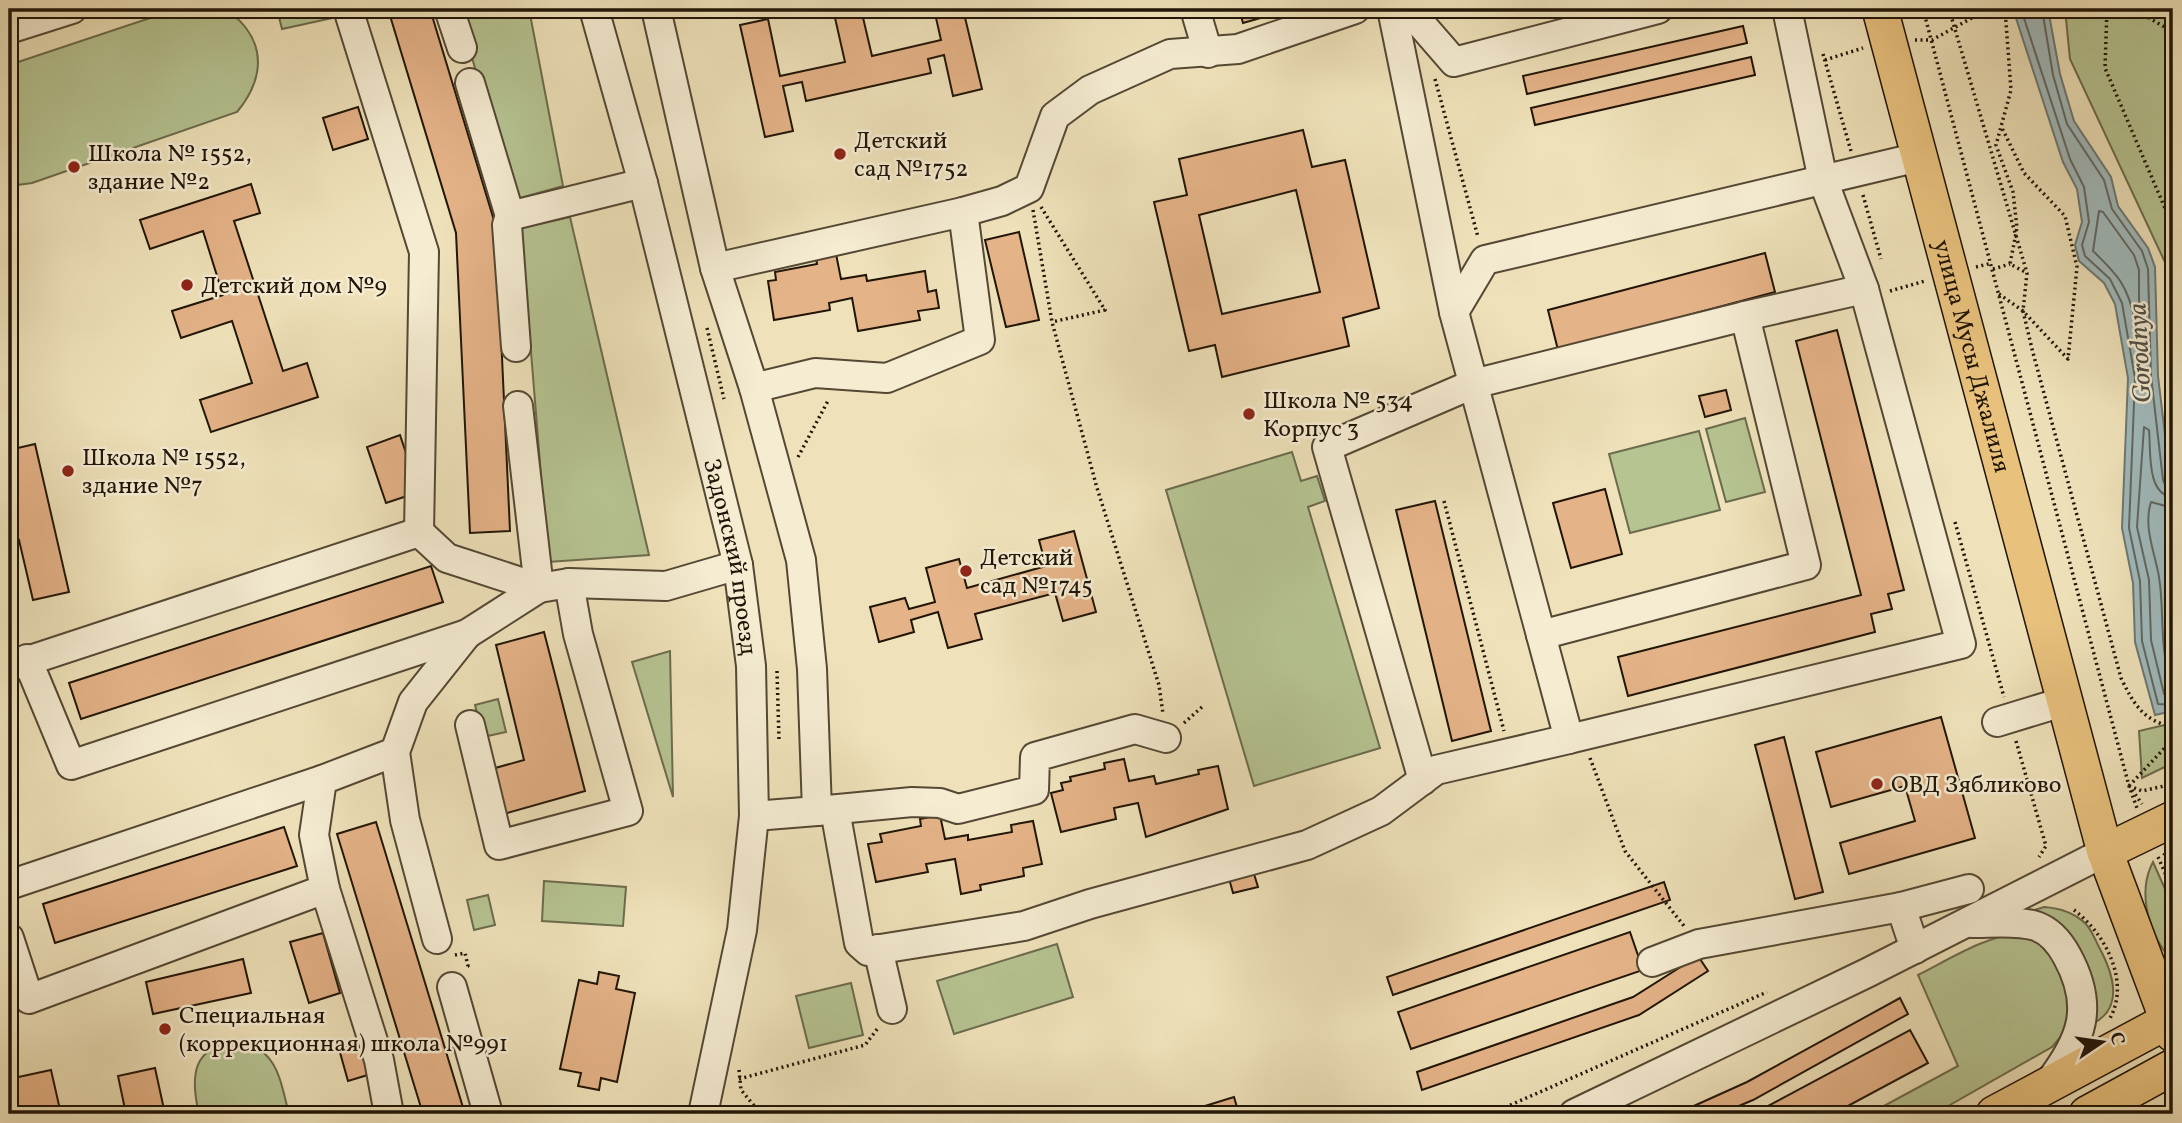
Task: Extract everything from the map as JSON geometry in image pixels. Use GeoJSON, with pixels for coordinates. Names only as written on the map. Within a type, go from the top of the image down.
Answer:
{"type":"FeatureCollection","features":[{"type":"Feature","properties":{"kind":"main road","name":"улица Мусы Джалиля"},"geometry":{"type":"LineString","coordinates":[[1880,9],[2105,852],[2171,1024]]}},
{"type":"Feature","properties":{"kind":"main road"},"geometry":{"type":"LineString","coordinates":[[2105,852],[2173,818]]}},
{"type":"Feature","properties":{"kind":"main road"},"geometry":{"type":"LineString","coordinates":[[1994,1114],[2048,1084],[2171,1024]]}},
{"type":"Feature","properties":{"kind":"main road"},"geometry":{"type":"LineString","coordinates":[[2087,1114],[2173,1067]]}},
{"type":"Feature","properties":{"kind":"street"},"geometry":{"type":"LineString","coordinates":[[9,29],[72,9]]}},
{"type":"Feature","properties":{"kind":"street"},"geometry":{"type":"LineString","coordinates":[[348,9],[424,252],[419,532],[447,558],[539,588]]}},
{"type":"Feature","properties":{"kind":"street"},"geometry":{"type":"LineString","coordinates":[[449,9],[461,48]]}},
{"type":"Feature","properties":{"kind":"street","name":"Задонский проезд"},"geometry":{"type":"LineString","coordinates":[[594,9],[643,183],[738,565],[751,667],[754,816],[742,930],[703,1114]]}},
{"type":"Feature","properties":{"kind":"street"},"geometry":{"type":"LineString","coordinates":[[656,9],[715,268],[754,388],[801,560],[826,811],[859,943],[868,950],[1024,926],[1090,904],[1307,845],[1381,811],[1436,770],[1961,644],[1877,290],[1823,180],[1787,9]]}},
{"type":"Feature","properties":{"kind":"street"},"geometry":{"type":"LineString","coordinates":[[1195,9],[1208,53]]}},
{"type":"Feature","properties":{"kind":"street"},"geometry":{"type":"LineString","coordinates":[[715,268],[1002,201],[1029,188],[1055,116],[1090,90],[1170,54],[1238,49],[1326,13],[1355,9]]}},
{"type":"Feature","properties":{"kind":"street"},"geometry":{"type":"LineString","coordinates":[[1392,9],[1454,312],[1569,739]]}},
{"type":"Feature","properties":{"kind":"street"},"geometry":{"type":"LineString","coordinates":[[1408,9],[1454,62],[1658,9]]}},
{"type":"Feature","properties":{"kind":"street"},"geometry":{"type":"LineString","coordinates":[[470,83],[510,216],[507,225],[516,346]]}},
{"type":"Feature","properties":{"kind":"street"},"geometry":{"type":"LineString","coordinates":[[1454,312],[1485,260],[1919,156]]}},
{"type":"Feature","properties":{"kind":"street"},"geometry":{"type":"LineString","coordinates":[[510,216],[643,183]]}},
{"type":"Feature","properties":{"kind":"street"},"geometry":{"type":"LineString","coordinates":[[754,388],[815,373],[887,378],[980,340],[963,212]]}},
{"type":"Feature","properties":{"kind":"street"},"geometry":{"type":"LineString","coordinates":[[1423,780],[1327,447],[1473,383],[1745,316],[1877,290]]}},
{"type":"Feature","properties":{"kind":"street"},"geometry":{"type":"LineString","coordinates":[[1541,635],[1805,565],[1745,316]]}},
{"type":"Feature","properties":{"kind":"street"},"geometry":{"type":"LineString","coordinates":[[518,406],[539,588]]}},
{"type":"Feature","properties":{"kind":"street"},"geometry":{"type":"LineString","coordinates":[[419,532],[18,663],[71,765],[467,634],[539,588],[569,583],[666,586],[738,565]]}},
{"type":"Feature","properties":{"kind":"street"},"geometry":{"type":"LineString","coordinates":[[471,724],[499,845],[628,811],[578,634],[569,583]]}},
{"type":"Feature","properties":{"kind":"street"},"geometry":{"type":"LineString","coordinates":[[437,939],[405,820],[395,752],[413,702],[467,634]]}},
{"type":"Feature","properties":{"kind":"street"},"geometry":{"type":"LineString","coordinates":[[1997,722],[2066,702]]}},
{"type":"Feature","properties":{"kind":"street"},"geometry":{"type":"LineString","coordinates":[[754,816],[912,802],[940,803],[958,809],[1034,790],[1035,757],[1135,729],[1166,738]]}},
{"type":"Feature","properties":{"kind":"street"},"geometry":{"type":"LineString","coordinates":[[9,885],[322,780],[395,752]]}},
{"type":"Feature","properties":{"kind":"street"},"geometry":{"type":"LineString","coordinates":[[322,780],[314,835],[325,889],[359,989],[379,1060],[389,1114]]}},
{"type":"Feature","properties":{"kind":"street"},"geometry":{"type":"LineString","coordinates":[[1574,1114],[1915,949],[2105,852]]}},
{"type":"Feature","properties":{"kind":"street"},"geometry":{"type":"LineString","coordinates":[[9,938],[19,1006],[325,889]]}},
{"type":"Feature","properties":{"kind":"street"},"geometry":{"type":"LineString","coordinates":[[1652,962],[1699,944],[1901,907],[1969,889]]}},
{"type":"Feature","properties":{"kind":"street"},"geometry":{"type":"LineString","coordinates":[[1901,907],[1915,949]]}},
{"type":"Feature","properties":{"kind":"street"},"geometry":{"type":"LineString","coordinates":[[1965,923],[2035,926],[2057,941],[2071,963],[2082,990],[2083,1020],[2063,1064],[2048,1084]]}},
{"type":"Feature","properties":{"kind":"street"},"geometry":{"type":"LineString","coordinates":[[878,949],[892,1009]]}},
{"type":"Feature","properties":{"kind":"street"},"geometry":{"type":"LineString","coordinates":[[452,987],[492,1113]]}},
{"type":"Feature","properties":{"kind":"path"},"geometry":{"type":"LineString","coordinates":[[1923,9],[2129,786]]}},
{"type":"Feature","properties":{"kind":"path"},"geometry":{"type":"LineString","coordinates":[[1949,9],[2027,273],[2023,311],[2121,678],[2134,706],[2150,720],[2173,727]]}},
{"type":"Feature","properties":{"kind":"path"},"geometry":{"type":"LineString","coordinates":[[1931,40],[1988,9]]}},
{"type":"Feature","properties":{"kind":"path"},"geometry":{"type":"LineString","coordinates":[[2005,9],[2011,90],[1996,145],[2013,192],[2016,235],[2010,264]]}},
{"type":"Feature","properties":{"kind":"path"},"geometry":{"type":"LineString","coordinates":[[2107,9],[2105,68],[2173,227]]}},
{"type":"Feature","properties":{"kind":"path"},"geometry":{"type":"LineString","coordinates":[[2134,9],[2173,32]]}},
{"type":"Feature","properties":{"kind":"path"},"geometry":{"type":"LineString","coordinates":[[1434,75],[1485,260]]}},
{"type":"Feature","properties":{"kind":"path"},"geometry":{"type":"LineString","coordinates":[[2000,294],[2023,311],[2068,359],[2077,267],[2065,216],[2024,173],[2001,126]]}},
{"type":"Feature","properties":{"kind":"path"},"geometry":{"type":"LineString","coordinates":[[1029,188],[1052,322],[1097,488],[1159,685],[1166,738]]}},
{"type":"Feature","properties":{"kind":"path"},"geometry":{"type":"LineString","coordinates":[[1029,188],[1105,310],[1052,322]]}},
{"type":"Feature","properties":{"kind":"path"},"geometry":{"type":"LineString","coordinates":[[1993,269],[2010,264],[2027,273]]}},
{"type":"Feature","properties":{"kind":"path"},"geometry":{"type":"LineString","coordinates":[[1877,290],[1951,274]]}},
{"type":"Feature","properties":{"kind":"path"},"geometry":{"type":"LineString","coordinates":[[781,488],[841,375]]}},
{"type":"Feature","properties":{"kind":"path"},"geometry":{"type":"LineString","coordinates":[[1444,501],[1510,753]]}},
{"type":"Feature","properties":{"kind":"path"},"geometry":{"type":"LineString","coordinates":[[2129,786],[2173,739]]}},
{"type":"Feature","properties":{"kind":"path"},"geometry":{"type":"LineString","coordinates":[[1599,784],[1625,851],[1699,944]]}},
{"type":"Feature","properties":{"kind":"path"},"geometry":{"type":"LineString","coordinates":[[2129,786],[2142,791],[2173,784]]}},
{"type":"Feature","properties":{"kind":"path"},"geometry":{"type":"LineString","coordinates":[[2034,864],[2046,846],[2040,824]]}},
{"type":"Feature","properties":{"kind":"path"},"geometry":{"type":"LineString","coordinates":[[2163,852],[2173,874]]}},
{"type":"Feature","properties":{"kind":"path"},"geometry":{"type":"LineString","coordinates":[[2074,910],[2088,920],[2101,941],[2119,983],[2118,1002],[2105,1025]]}},
{"type":"Feature","properties":{"kind":"path"},"geometry":{"type":"LineString","coordinates":[[1490,1114],[1773,989]]}},
{"type":"Feature","properties":{"kind":"path"},"geometry":{"type":"LineString","coordinates":[[739,1079],[865,1045],[892,1009]]}},
{"type":"Feature","properties":{"kind":"green space","name":"Школа № 1552, здание №2"},"geometry":{"type":"Polygon","coordinates":[[[177,9],[224,10],[241,22],[253,39],[258,60],[255,82],[237,112],[32,183],[9,186],[9,65],[177,9]]]}},
{"type":"Feature","properties":{"kind":"green space"},"geometry":{"type":"Polygon","coordinates":[[[277,9],[335,9],[337,17],[282,29],[277,9]]]}},
{"type":"Feature","properties":{"kind":"green space"},"geometry":{"type":"Polygon","coordinates":[[[458,9],[529,9],[563,186],[513,200],[458,9]]]}},
{"type":"Feature","properties":{"kind":"green space"},"geometry":{"type":"Polygon","coordinates":[[[2065,9],[2173,9],[2173,326],[2170,273],[2070,59],[2065,9]]]}},
{"type":"Feature","properties":{"kind":"green space"},"geometry":{"type":"Polygon","coordinates":[[[570,217],[649,555],[548,562],[521,228],[570,217]]]}},
{"type":"Feature","properties":{"kind":"green space"},"geometry":{"type":"Polygon","coordinates":[[[1745,418],[1765,492],[1726,502],[1706,429],[1745,418]]]}},
{"type":"Feature","properties":{"kind":"green space"},"geometry":{"type":"Polygon","coordinates":[[[1699,431],[1720,510],[1630,533],[1609,454],[1699,431]]]}},
{"type":"Feature","properties":{"kind":"green space"},"geometry":{"type":"Polygon","coordinates":[[[1292,452],[1301,481],[1317,476],[1325,501],[1308,507],[1380,748],[1254,786],[1166,490],[1292,452]]]}},
{"type":"Feature","properties":{"kind":"green space"},"geometry":{"type":"Polygon","coordinates":[[[670,651],[673,797],[632,662],[670,651]]]}},
{"type":"Feature","properties":{"kind":"green space"},"geometry":{"type":"Polygon","coordinates":[[[498,699],[506,732],[483,737],[475,705],[498,699]]]}},
{"type":"Feature","properties":{"kind":"green space"},"geometry":{"type":"Polygon","coordinates":[[[2173,723],[2173,763],[2142,778],[2139,731],[2173,723]]]}},
{"type":"Feature","properties":{"kind":"green space"},"geometry":{"type":"Polygon","coordinates":[[[2153,862],[2173,907],[2173,962],[2158,940],[2148,915],[2146,888],[2153,862]]]}},
{"type":"Feature","properties":{"kind":"green space"},"geometry":{"type":"Polygon","coordinates":[[[544,881],[626,887],[623,926],[542,921],[544,881]]]}},
{"type":"Feature","properties":{"kind":"green space"},"geometry":{"type":"Polygon","coordinates":[[[488,895],[495,925],[474,930],[467,900],[488,895]]]}},
{"type":"Feature","properties":{"kind":"green space"},"geometry":{"type":"Polygon","coordinates":[[[2044,907],[2066,911],[2085,923],[2104,957],[2112,979],[2112,999],[2109,1009],[2092,1024],[2025,913],[2044,907]]]}},
{"type":"Feature","properties":{"kind":"green space"},"geometry":{"type":"Polygon","coordinates":[[[2021,933],[2037,941],[2057,959],[2066,982],[2070,1026],[2052,1047],[1934,1114],[1869,1114],[1958,1066],[1918,975],[1981,943],[2021,933]]]}},
{"type":"Feature","properties":{"kind":"green space"},"geometry":{"type":"Polygon","coordinates":[[[1057,944],[1073,997],[954,1034],[937,981],[1057,944]]]}},
{"type":"Feature","properties":{"kind":"green space"},"geometry":{"type":"Polygon","coordinates":[[[851,983],[863,1035],[809,1048],[796,996],[851,983]]]}},
{"type":"Feature","properties":{"kind":"green space"},"geometry":{"type":"Polygon","coordinates":[[[238,1041],[262,1051],[269,1059],[279,1078],[289,1114],[199,1114],[195,1087],[198,1065],[211,1049],[238,1041]]]}},
{"type":"Feature","properties":{"kind":"water","name":"Gorodnya"},"geometry":{"type":"Polygon","coordinates":[[[2013,9],[2048,9],[2060,74],[2074,121],[2111,177],[2118,206],[2148,248],[2155,267],[2158,376],[2173,502],[2173,711],[2155,715],[2135,642],[2133,583],[2122,528],[2128,378],[2115,304],[2104,283],[2079,261],[2075,245],[2082,222],[2077,189],[2063,162],[2013,9]]]}},
{"type":"Feature","properties":{"kind":"building"},"geometry":{"type":"Polygon","coordinates":[[[388,9],[430,9],[496,227],[510,531],[470,533],[456,233],[388,9]]]}},
{"type":"Feature","properties":{"kind":"building"},"geometry":{"type":"Polygon","coordinates":[[[833,9],[861,9],[872,56],[941,40],[934,9],[963,9],[982,89],[953,96],[944,55],[928,59],[931,73],[806,101],[802,82],[783,86],[793,131],[765,137],[740,25],[768,19],[780,76],[845,62],[833,9]]]}},
{"type":"Feature","properties":{"kind":"building"},"geometry":{"type":"Polygon","coordinates":[[[1239,9],[1281,9],[1282,12],[1243,23],[1239,9]]]}},
{"type":"Feature","properties":{"kind":"building"},"geometry":{"type":"Polygon","coordinates":[[[1743,26],[1747,43],[1527,94],[1523,76],[1743,26]]]}},
{"type":"Feature","properties":{"kind":"building"},"geometry":{"type":"Polygon","coordinates":[[[1751,57],[1755,75],[1535,125],[1531,108],[1751,57]]]}},
{"type":"Feature","properties":{"kind":"building"},"geometry":{"type":"Polygon","coordinates":[[[358,107],[368,139],[333,150],[323,118],[358,107]]]}},
{"type":"Feature","properties":{"kind":"building"},"geometry":{"type":"Polygon","coordinates":[[[1303,130],[1312,167],[1345,160],[1379,308],[1343,318],[1349,346],[1222,377],[1215,345],[1189,351],[1154,202],[1187,195],[1179,159],[1303,130]],[[1296,190],[1199,215],[1222,314],[1320,292],[1296,190]]]}},
{"type":"Feature","properties":{"kind":"building"},"geometry":{"type":"Polygon","coordinates":[[[251,184],[260,213],[234,221],[283,371],[307,363],[318,397],[211,432],[200,400],[252,383],[232,321],[181,338],[172,311],[223,295],[203,231],[150,249],[140,220],[251,184]]]}},
{"type":"Feature","properties":{"kind":"building"},"geometry":{"type":"Polygon","coordinates":[[[1019,232],[1039,320],[1006,327],[985,240],[1019,232]]]}},
{"type":"Feature","properties":{"kind":"building"},"geometry":{"type":"Polygon","coordinates":[[[1765,253],[1775,292],[1558,350],[1548,310],[1765,253]]]}},
{"type":"Feature","properties":{"kind":"building"},"geometry":{"type":"Polygon","coordinates":[[[836,254],[841,279],[866,275],[867,281],[925,271],[928,292],[936,290],[939,308],[918,311],[920,320],[858,331],[852,298],[829,303],[830,310],[774,320],[768,281],[776,280],[775,272],[817,264],[816,258],[836,254]]]}},
{"type":"Feature","properties":{"kind":"building"},"geometry":{"type":"Polygon","coordinates":[[[1837,330],[1904,590],[1888,594],[1892,609],[1871,614],[1875,632],[1628,696],[1618,657],[1861,595],[1796,341],[1837,330]]]}},
{"type":"Feature","properties":{"kind":"building"},"geometry":{"type":"Polygon","coordinates":[[[1726,390],[1731,410],[1705,417],[1699,396],[1726,390]]]}},
{"type":"Feature","properties":{"kind":"building"},"geometry":{"type":"Polygon","coordinates":[[[400,435],[419,492],[386,503],[367,447],[400,435]]]}},
{"type":"Feature","properties":{"kind":"building"},"geometry":{"type":"Polygon","coordinates":[[[35,444],[69,592],[33,600],[19,540],[9,543],[9,450],[35,444]]]}},
{"type":"Feature","properties":{"kind":"building"},"geometry":{"type":"Polygon","coordinates":[[[1605,489],[1622,554],[1571,568],[1553,503],[1605,489]]]}},
{"type":"Feature","properties":{"kind":"building"},"geometry":{"type":"Polygon","coordinates":[[[1435,501],[1491,731],[1452,741],[1396,510],[1435,501]]]}},
{"type":"Feature","properties":{"kind":"building"},"geometry":{"type":"Polygon","coordinates":[[[1074,531],[1096,612],[1063,621],[1055,593],[975,614],[982,639],[948,648],[938,612],[911,620],[914,632],[879,642],[870,607],[905,598],[909,609],[935,602],[926,568],[959,559],[967,588],[1046,566],[1039,540],[1074,531]]]}},
{"type":"Feature","properties":{"kind":"building"},"geometry":{"type":"Polygon","coordinates":[[[431,566],[443,602],[81,719],[69,683],[431,566]]]}},
{"type":"Feature","properties":{"kind":"building"},"geometry":{"type":"Polygon","coordinates":[[[544,632],[585,791],[500,815],[488,770],[524,760],[496,645],[544,632]]]}},
{"type":"Feature","properties":{"kind":"building"},"geometry":{"type":"Polygon","coordinates":[[[1941,717],[1975,838],[1849,874],[1840,843],[1915,821],[1905,786],[1831,807],[1816,752],[1941,717]]]}},
{"type":"Feature","properties":{"kind":"building"},"geometry":{"type":"Polygon","coordinates":[[[1784,737],[1823,892],[1795,899],[1755,745],[1784,737]]]}},
{"type":"Feature","properties":{"kind":"building"},"geometry":{"type":"Polygon","coordinates":[[[1124,759],[1129,781],[1154,776],[1156,784],[1199,774],[1198,770],[1218,766],[1228,809],[1146,837],[1138,803],[1114,808],[1116,819],[1061,832],[1051,793],[1063,790],[1061,783],[1071,781],[1070,777],[1105,769],[1104,763],[1124,759]]]}},
{"type":"Feature","properties":{"kind":"building"},"geometry":{"type":"Polygon","coordinates":[[[940,815],[945,839],[968,835],[968,840],[1012,832],[1011,825],[1033,821],[1042,864],[1023,868],[1024,876],[980,885],[981,890],[961,894],[955,859],[926,864],[928,872],[876,882],[868,844],[882,842],[880,834],[921,826],[920,819],[940,815]]]}},
{"type":"Feature","properties":{"kind":"building"},"geometry":{"type":"Polygon","coordinates":[[[376,822],[465,1114],[423,1114],[337,834],[376,822]]]}},
{"type":"Feature","properties":{"kind":"building"},"geometry":{"type":"Polygon","coordinates":[[[284,827],[297,866],[55,943],[43,904],[284,827]]]}},
{"type":"Feature","properties":{"kind":"building"},"geometry":{"type":"Polygon","coordinates":[[[1251,864],[1258,887],[1233,893],[1227,871],[1251,864]]]}},
{"type":"Feature","properties":{"kind":"building"},"geometry":{"type":"Polygon","coordinates":[[[1664,882],[1670,900],[1393,995],[1387,977],[1664,882]]]}},
{"type":"Feature","properties":{"kind":"building"},"geometry":{"type":"Polygon","coordinates":[[[1630,932],[1643,970],[1411,1049],[1398,1012],[1630,932]]]}},
{"type":"Feature","properties":{"kind":"building"},"geometry":{"type":"Polygon","coordinates":[[[323,933],[340,993],[309,1003],[290,942],[323,933]]]}},
{"type":"Feature","properties":{"kind":"building"},"geometry":{"type":"Polygon","coordinates":[[[1698,956],[1708,971],[1639,1015],[1422,1090],[1417,1072],[1633,997],[1698,956]]]}},
{"type":"Feature","properties":{"kind":"building"},"geometry":{"type":"Polygon","coordinates":[[[243,959],[251,993],[153,1014],[146,982],[243,959]]]}},
{"type":"Feature","properties":{"kind":"building"},"geometry":{"type":"Polygon","coordinates":[[[599,972],[619,976],[616,989],[635,993],[617,1082],[601,1078],[599,1090],[578,1086],[581,1073],[560,1069],[579,980],[597,984],[599,972]]]}},
{"type":"Feature","properties":{"kind":"building"},"geometry":{"type":"Polygon","coordinates":[[[1900,998],[1908,1014],[1753,1100],[1720,1114],[1676,1114],[1747,1082],[1900,998]]]}},
{"type":"Feature","properties":{"kind":"building"},"geometry":{"type":"Polygon","coordinates":[[[1910,1030],[1928,1063],[1833,1114],[1753,1114],[1910,1030]]]}},
{"type":"Feature","properties":{"kind":"building"},"geometry":{"type":"Polygon","coordinates":[[[362,1042],[371,1074],[348,1081],[339,1049],[362,1042]]]}},
{"type":"Feature","properties":{"kind":"building"},"geometry":{"type":"Polygon","coordinates":[[[155,1068],[165,1114],[126,1114],[118,1076],[155,1068]]]}},
{"type":"Feature","properties":{"kind":"building"},"geometry":{"type":"Polygon","coordinates":[[[51,1070],[61,1114],[11,1114],[9,1079],[51,1070]]]}},
{"type":"Feature","properties":{"kind":"building"},"geometry":{"type":"Polygon","coordinates":[[[1234,1097],[1239,1114],[1207,1114],[1205,1106],[1234,1097]]]}},
{"type":"Feature","properties":{"kind":"place","name":"Детский сад №1752"},"geometry":{"type":"Point","coordinates":[840,154]}},
{"type":"Feature","properties":{"kind":"place","name":"Школа № 1552, здание №2"},"geometry":{"type":"Point","coordinates":[74,167]}},
{"type":"Feature","properties":{"kind":"place","name":"Детский дом №9"},"geometry":{"type":"Point","coordinates":[187,285]}},
{"type":"Feature","properties":{"kind":"place","name":"Школа № 534 Корпус 3"},"geometry":{"type":"Point","coordinates":[1249,414]}},
{"type":"Feature","properties":{"kind":"place","name":"Школа № 1552, здание №7"},"geometry":{"type":"Point","coordinates":[68,471]}},
{"type":"Feature","properties":{"kind":"place","name":"Детский сад №1745"},"geometry":{"type":"Point","coordinates":[966,571]}},
{"type":"Feature","properties":{"kind":"place","name":"ОВД Зябликово"},"geometry":{"type":"Point","coordinates":[1877,784]}},
{"type":"Feature","properties":{"kind":"place","name":"Специальная (коррекционная) школа №991"},"geometry":{"type":"Point","coordinates":[165,1029]}}]}
